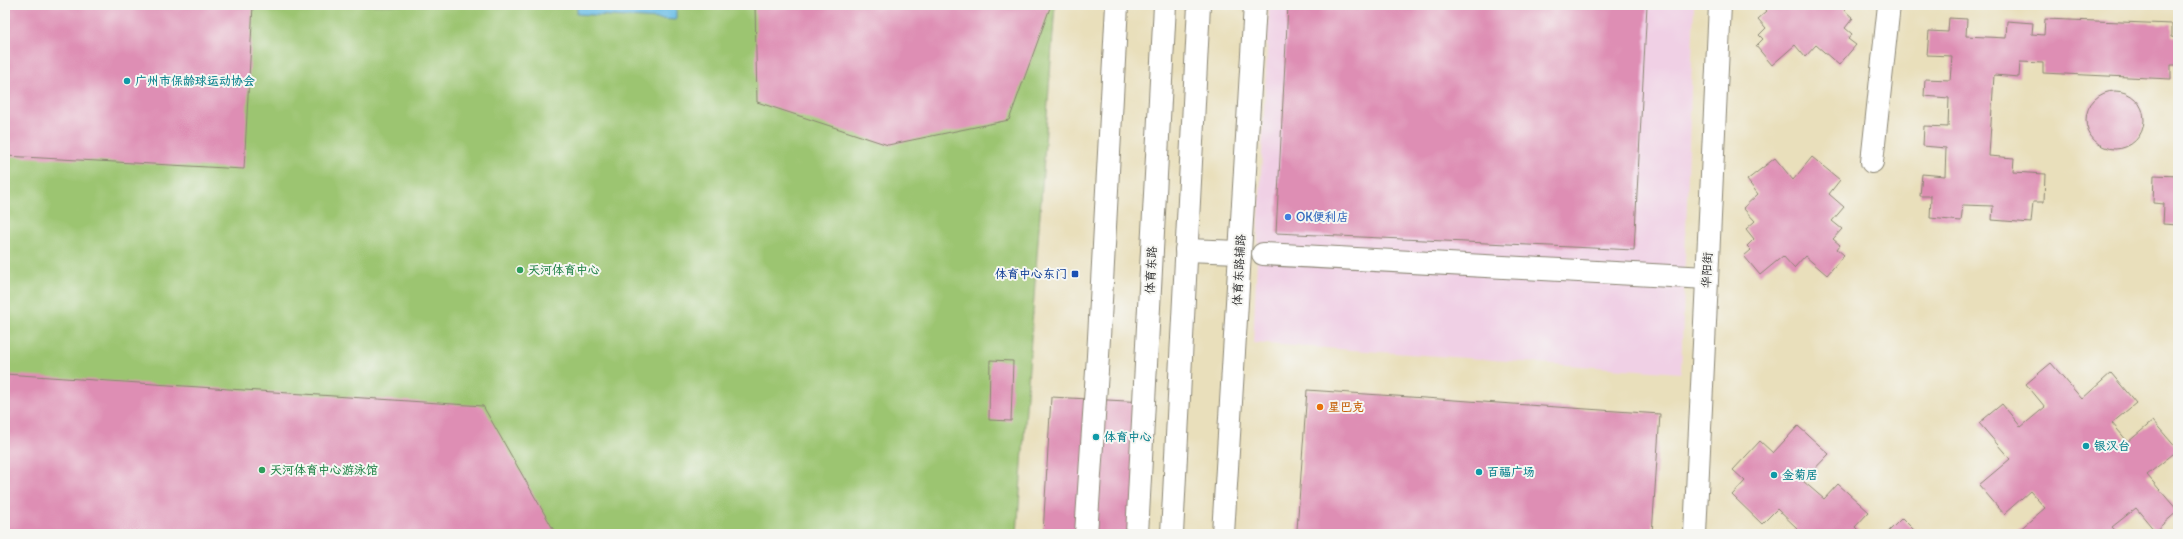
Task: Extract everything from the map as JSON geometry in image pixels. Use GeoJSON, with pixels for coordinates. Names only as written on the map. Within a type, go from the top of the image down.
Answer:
{"type":"FeatureCollection","features":[{"type":"Feature","properties":{"kind":"street"},"geometry":{"type":"LineString","coordinates":[[1086,534],[1098,356],[1117,5]]}},
{"type":"Feature","properties":{"kind":"street","name":"体育东路"},"geometry":{"type":"LineString","coordinates":[[1138,534],[1165,5]]}},
{"type":"Feature","properties":{"kind":"street"},"geometry":{"type":"LineString","coordinates":[[1172,534],[1199,5]]}},
{"type":"Feature","properties":{"kind":"street","name":"体育东路辅路"},"geometry":{"type":"LineString","coordinates":[[1223,534],[1255,5]]}},
{"type":"Feature","properties":{"kind":"street","name":"华阳街"},"geometry":{"type":"LineString","coordinates":[[1695,534],[1720,5]]}},
{"type":"Feature","properties":{"kind":"street"},"geometry":{"type":"LineString","coordinates":[[1872,162],[1889,5]]}},
{"type":"Feature","properties":{"kind":"street"},"geometry":{"type":"LineString","coordinates":[[1186,250],[1240,252]]}},
{"type":"Feature","properties":{"kind":"street"},"geometry":{"type":"LineString","coordinates":[[1263,254],[1707,278]]}},
{"type":"Feature","properties":{"kind":"shaded area"},"geometry":{"type":"Polygon","coordinates":[[[1269,5],[1694,5],[1681,373],[1253,343],[1269,5]]]}},
{"type":"Feature","properties":{"kind":"green space","name":"天河体育中心"},"geometry":{"type":"Polygon","coordinates":[[[5,5],[1055,5],[1017,534],[5,534],[5,5]]]}},
{"type":"Feature","properties":{"kind":"water"},"geometry":{"type":"Polygon","coordinates":[[[577,5],[676,5],[676,20],[577,14],[577,5]]]}},
{"type":"Feature","properties":{"kind":"building","name":"广州市保龄球运动协会"},"geometry":{"type":"Polygon","coordinates":[[[5,5],[253,5],[244,169],[5,156],[5,5]]]}},
{"type":"Feature","properties":{"kind":"building"},"geometry":{"type":"Polygon","coordinates":[[[755,5],[1051,5],[1009,120],[888,145],[757,102],[755,5]]]}},
{"type":"Feature","properties":{"kind":"building"},"geometry":{"type":"Polygon","coordinates":[[[1288,5],[1647,5],[1634,250],[1276,233],[1288,5]]]}},
{"type":"Feature","properties":{"kind":"building"},"geometry":{"type":"Polygon","coordinates":[[[1762,5],[1849,5],[1844,10],[1853,18],[1845,28],[1852,34],[1848,39],[1856,45],[1839,65],[1816,45],[1805,57],[1795,45],[1772,65],[1756,46],[1763,39],[1759,35],[1766,28],[1758,19],[1767,11],[1762,5]]]}},
{"type":"Feature","properties":{"kind":"building"},"geometry":{"type":"Polygon","coordinates":[[[1949,18],[1967,19],[1966,36],[2006,38],[2007,21],[2033,23],[2032,34],[2044,35],[2045,19],[2172,24],[2172,36],[2178,37],[2178,65],[2171,65],[2171,79],[2043,73],[2043,63],[2020,62],[2019,77],[1994,75],[1989,156],[2014,158],[2013,172],[2045,174],[2044,202],[2033,202],[2031,223],[1992,220],[1993,206],[1963,205],[1961,221],[1930,218],[1931,196],[1920,196],[1922,174],[1945,176],[1946,148],[1923,146],[1924,126],[1948,127],[1949,98],[1924,96],[1925,79],[1950,80],[1952,56],[1927,55],[1929,31],[1948,32],[1949,18]]]}},
{"type":"Feature","properties":{"kind":"building"},"geometry":{"type":"Polygon","coordinates":[[[2115,91],[2126,93],[2136,99],[2142,109],[2144,120],[2142,131],[2136,141],[2126,147],[2115,149],[2104,147],[2094,141],[2088,131],[2086,120],[2088,109],[2094,99],[2104,93],[2115,91]]]}},
{"type":"Feature","properties":{"kind":"building"},"geometry":{"type":"Polygon","coordinates":[[[1812,157],[1840,180],[1829,194],[1844,207],[1832,221],[1842,229],[1833,239],[1840,245],[1837,249],[1844,255],[1827,275],[1805,256],[1794,268],[1783,256],[1760,275],[1744,256],[1751,250],[1747,246],[1754,239],[1746,229],[1755,221],[1743,208],[1758,194],[1747,180],[1775,158],[1793,180],[1812,157]]]}},
{"type":"Feature","properties":{"kind":"building"},"geometry":{"type":"Polygon","coordinates":[[[2154,175],[2178,176],[2178,225],[2163,224],[2164,204],[2153,203],[2154,175]]]}},
{"type":"Feature","properties":{"kind":"building"},"geometry":{"type":"Polygon","coordinates":[[[990,360],[1013,361],[1011,421],[989,420],[990,360]]]}},
{"type":"Feature","properties":{"kind":"building","name":"银汉台"},"geometry":{"type":"Polygon","coordinates":[[[2051,363],[2082,399],[2111,373],[2136,403],[2112,423],[2128,442],[2153,421],[2178,450],[2147,475],[2178,511],[2155,531],[2136,508],[2112,527],[2118,534],[2021,534],[2018,531],[2045,508],[2030,491],[2004,514],[1979,485],[2010,459],[1979,423],[2002,404],[2021,427],[2045,407],[2026,384],[2051,363]]]}},
{"type":"Feature","properties":{"kind":"building","name":"天河体育中心游泳馆"},"geometry":{"type":"Polygon","coordinates":[[[5,374],[483,406],[556,534],[5,534],[5,374]]]}},
{"type":"Feature","properties":{"kind":"building","name":"百福广场"},"geometry":{"type":"Polygon","coordinates":[[[1307,390],[1660,414],[1652,534],[1300,534],[1297,530],[1307,390]]]}},
{"type":"Feature","properties":{"kind":"building","name":"体育中心"},"geometry":{"type":"Polygon","coordinates":[[[1051,397],[1145,402],[1137,534],[1043,534],[1051,397]]]}},
{"type":"Feature","properties":{"kind":"building","name":"金菊居"},"geometry":{"type":"Polygon","coordinates":[[[1798,426],[1829,454],[1803,481],[1824,499],[1838,484],[1869,512],[1855,527],[1862,534],[1791,534],[1797,528],[1777,509],[1762,524],[1732,495],[1745,481],[1733,470],[1760,441],[1773,453],[1798,426]]]}},
{"type":"Feature","properties":{"kind":"building"},"geometry":{"type":"Polygon","coordinates":[[[1902,518],[1918,534],[1886,534],[1902,518]]]}},
{"type":"Feature","properties":{"kind":"place","name":"广州市保龄球运动协会"},"geometry":{"type":"Point","coordinates":[127,81]}},
{"type":"Feature","properties":{"kind":"place","name":"OK便利店"},"geometry":{"type":"Point","coordinates":[1288,217]}},
{"type":"Feature","properties":{"kind":"place","name":"天河体育中心"},"geometry":{"type":"Point","coordinates":[520,270]}},
{"type":"Feature","properties":{"kind":"place","name":"体育中心东门"},"geometry":{"type":"Point","coordinates":[1075,274]}},
{"type":"Feature","properties":{"kind":"place","name":"星巴克"},"geometry":{"type":"Point","coordinates":[1320,407]}},
{"type":"Feature","properties":{"kind":"place","name":"体育中心"},"geometry":{"type":"Point","coordinates":[1096,437]}},
{"type":"Feature","properties":{"kind":"place","name":"银汉台"},"geometry":{"type":"Point","coordinates":[2086,446]}},
{"type":"Feature","properties":{"kind":"place","name":"天河体育中心游泳馆"},"geometry":{"type":"Point","coordinates":[262,470]}},
{"type":"Feature","properties":{"kind":"place","name":"百福广场"},"geometry":{"type":"Point","coordinates":[1479,472]}},
{"type":"Feature","properties":{"kind":"place","name":"金菊居"},"geometry":{"type":"Point","coordinates":[1774,475]}}]}
